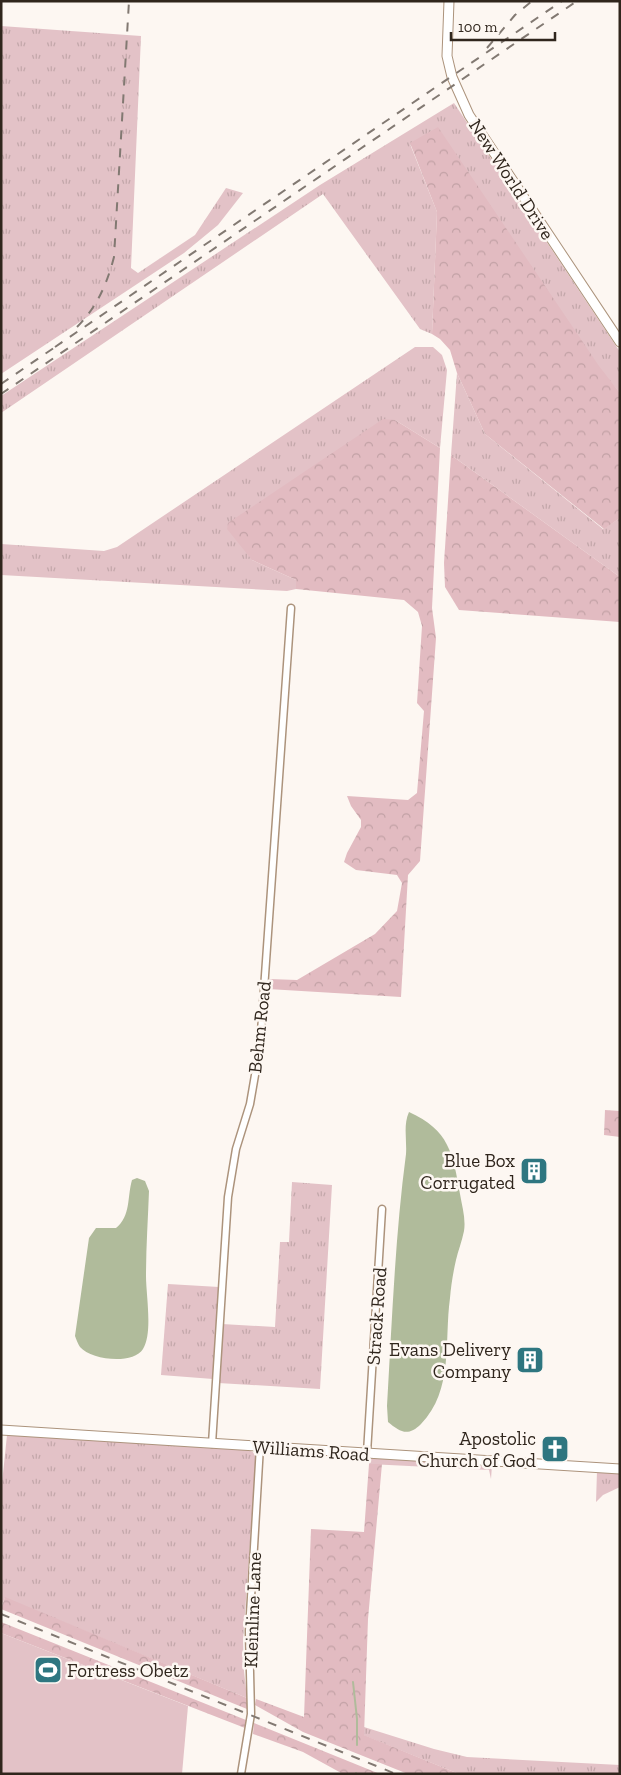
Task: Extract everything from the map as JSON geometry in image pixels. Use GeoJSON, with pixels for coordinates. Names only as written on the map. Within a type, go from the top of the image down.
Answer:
{"type":"FeatureCollection","features":[{"type":"Feature","properties":{"kind":"main road","name":"New World Drive"},"geometry":{"type":"LineString","coordinates":[[450,1],[447,56],[452,76],[469,115],[620,342]]}},
{"type":"Feature","properties":{"kind":"main road","name":"Williams Road"},"geometry":{"type":"LineString","coordinates":[[1,1430],[620,1469]]}},
{"type":"Feature","properties":{"kind":"street","name":"Behm Road"},"geometry":{"type":"LineString","coordinates":[[212,1444],[228,1198],[236,1149],[250,1104],[260,1046],[291,608]]}},
{"type":"Feature","properties":{"kind":"street","name":"Strack Road"},"geometry":{"type":"LineString","coordinates":[[367,1453],[382,1209]]}},
{"type":"Feature","properties":{"kind":"street","name":"Kleinline Lane"},"geometry":{"type":"LineString","coordinates":[[241,1774],[250,1714],[249,1631],[260,1446]]}},
{"type":"Feature","properties":{"kind":"green space"},"geometry":{"type":"Polygon","coordinates":[[[1,26],[141,36],[131,268],[138,273],[195,235],[226,188],[243,193],[218,225],[184,253],[1,374],[1,26]]]}},
{"type":"Feature","properties":{"kind":"green space"},"geometry":{"type":"Polygon","coordinates":[[[454,103],[620,352],[620,393],[410,144],[437,212],[432,334],[420,329],[323,194],[1,413],[1,396],[320,185],[454,103]]]}},
{"type":"Feature","properties":{"kind":"green space"},"geometry":{"type":"Polygon","coordinates":[[[438,127],[599,366],[620,393],[620,518],[604,529],[485,434],[457,373],[450,350],[440,339],[432,334],[437,212],[410,143],[438,127]]]}},
{"type":"Feature","properties":{"kind":"green space"},"geometry":{"type":"Polygon","coordinates":[[[415,347],[433,347],[442,355],[447,370],[440,448],[395,420],[252,560],[296,580],[296,589],[287,591],[1,575],[1,544],[104,551],[117,547],[415,347]]]}},
{"type":"Feature","properties":{"kind":"green space"},"geometry":{"type":"Polygon","coordinates":[[[457,373],[485,434],[603,529],[620,518],[620,577],[451,455],[457,373]]]}},
{"type":"Feature","properties":{"kind":"green space"},"geometry":{"type":"Polygon","coordinates":[[[383,419],[395,420],[440,448],[432,608],[436,638],[420,861],[408,875],[401,997],[268,989],[269,979],[297,980],[375,934],[397,911],[402,883],[397,875],[356,870],[344,862],[361,827],[361,820],[351,806],[347,796],[408,800],[417,793],[424,711],[417,703],[422,626],[418,612],[404,600],[296,589],[296,580],[252,560],[227,529],[228,523],[383,419]]]}},
{"type":"Feature","properties":{"kind":"green space"},"geometry":{"type":"Polygon","coordinates":[[[451,455],[620,577],[620,622],[459,610],[445,587],[444,563],[451,455]]]}},
{"type":"Feature","properties":{"kind":"green space"},"geometry":{"type":"Polygon","coordinates":[[[605,1110],[620,1111],[620,1137],[604,1135],[605,1110]]]}},
{"type":"Feature","properties":{"kind":"green space"},"geometry":{"type":"Polygon","coordinates":[[[292,1182],[332,1185],[320,1389],[218,1383],[222,1324],[275,1327],[280,1242],[289,1242],[292,1182]]]}},
{"type":"Feature","properties":{"kind":"green space"},"geometry":{"type":"Polygon","coordinates":[[[168,1284],[219,1287],[213,1379],[161,1375],[168,1284]]]}},
{"type":"Feature","properties":{"kind":"green space"},"geometry":{"type":"Polygon","coordinates":[[[7,1435],[246,1449],[253,1452],[256,1458],[243,1641],[247,1698],[5,1598],[1,1606],[1,1493],[7,1435]]]}},
{"type":"Feature","properties":{"kind":"green space"},"geometry":{"type":"Polygon","coordinates":[[[369,1458],[492,1465],[491,1479],[489,1470],[369,1464],[369,1458]]]}},
{"type":"Feature","properties":{"kind":"green space"},"geometry":{"type":"Polygon","coordinates":[[[369,1464],[382,1464],[368,1619],[364,1735],[459,1774],[408,1774],[303,1732],[255,1705],[256,1699],[304,1717],[311,1529],[364,1532],[369,1464]]]}},
{"type":"Feature","properties":{"kind":"green space"},"geometry":{"type":"Polygon","coordinates":[[[597,1471],[620,1473],[620,1487],[603,1495],[596,1502],[597,1471]]]}},
{"type":"Feature","properties":{"kind":"green space"},"geometry":{"type":"Polygon","coordinates":[[[5,1597],[247,1698],[247,1709],[1,1609],[5,1597]]]}},
{"type":"Feature","properties":{"kind":"green space"},"geometry":{"type":"Polygon","coordinates":[[[1,1622],[246,1720],[245,1728],[1,1633],[1,1622]]]}},
{"type":"Feature","properties":{"kind":"green space","name":"Fortress Obetz"},"geometry":{"type":"Polygon","coordinates":[[[1,1633],[188,1706],[182,1774],[1,1774],[1,1633]]]}},
{"type":"Feature","properties":{"kind":"green space"},"geometry":{"type":"Polygon","coordinates":[[[254,1723],[380,1774],[343,1774],[303,1752],[253,1734],[254,1723]]]}},
{"type":"Feature","properties":{"kind":"green space"},"geometry":{"type":"Polygon","coordinates":[[[364,1727],[434,1749],[467,1757],[620,1765],[620,1774],[459,1774],[363,1735],[364,1727]]]}},
{"type":"Feature","properties":{"kind":"shaded area"},"geometry":{"type":"Polygon","coordinates":[[[409,1112],[433,1127],[447,1144],[455,1166],[464,1212],[464,1231],[452,1284],[448,1314],[446,1364],[439,1396],[421,1424],[412,1431],[404,1432],[388,1422],[387,1406],[396,1248],[406,1154],[406,1122],[409,1112]]]}},
{"type":"Feature","properties":{"kind":"shaded area"},"geometry":{"type":"Polygon","coordinates":[[[137,1178],[145,1181],[149,1191],[146,1265],[148,1334],[143,1349],[138,1354],[122,1359],[102,1358],[80,1347],[75,1336],[89,1238],[96,1228],[116,1228],[121,1223],[126,1212],[132,1180],[137,1178]]]}},
{"type":"Feature","properties":{"kind":"waterway"},"geometry":{"type":"LineString","coordinates":[[353,1682],[357,1719],[357,1745]]}},
{"type":"Feature","properties":{"kind":"railway"},"geometry":{"type":"LineString","coordinates":[[77,327],[96,303],[108,277],[114,257],[129,1]]}},
{"type":"Feature","properties":{"kind":"railway"},"geometry":{"type":"LineString","coordinates":[[487,48],[515,15],[532,1]]}},
{"type":"Feature","properties":{"kind":"railway"},"geometry":{"type":"LineString","coordinates":[[55,347],[562,1]]}},
{"type":"Feature","properties":{"kind":"railway"},"geometry":{"type":"LineString","coordinates":[[1,394],[577,1]]}},
{"type":"Feature","properties":{"kind":"railway"},"geometry":{"type":"LineString","coordinates":[[1,384],[61,343]]}},
{"type":"Feature","properties":{"kind":"railway"},"geometry":{"type":"LineString","coordinates":[[1,1614],[396,1774]]}},
{"type":"Feature","properties":{"kind":"place","name":"Blue Box Corrugated"},"geometry":{"type":"Point","coordinates":[534,1171]}},
{"type":"Feature","properties":{"kind":"place","name":"Evans Delivery Company"},"geometry":{"type":"Point","coordinates":[530,1360]}},
{"type":"Feature","properties":{"kind":"place","name":"Apostolic Church of God"},"geometry":{"type":"Point","coordinates":[555,1449]}},
{"type":"Feature","properties":{"kind":"place","name":"Fortress Obetz"},"geometry":{"type":"Point","coordinates":[48,1670]}}]}
